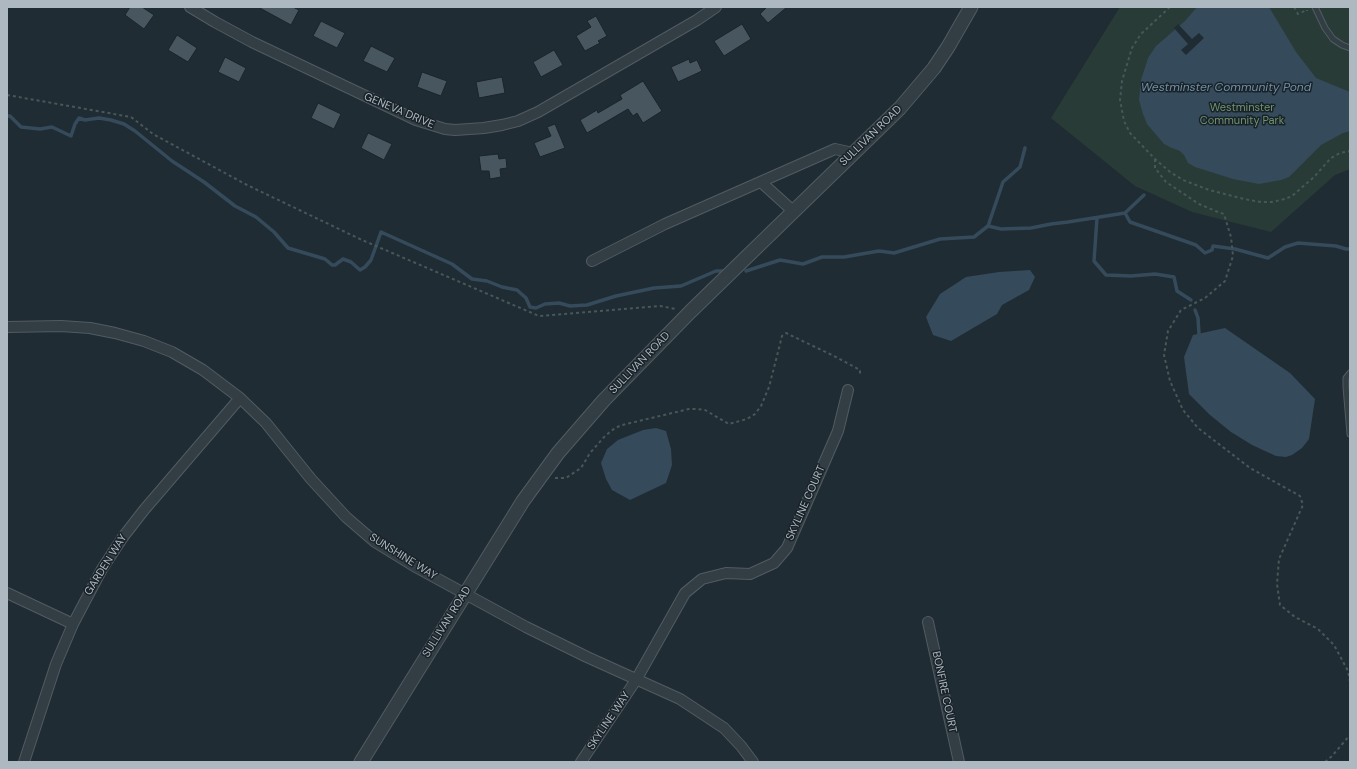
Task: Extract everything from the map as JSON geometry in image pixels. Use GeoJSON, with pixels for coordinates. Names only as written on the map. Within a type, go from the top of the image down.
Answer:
{"type":"FeatureCollection","features":[{"type":"Feature","properties":{"kind":"street","name":"GENEVA DRIVE"},"geometry":{"type":"LineString","coordinates":[[190,7],[252,42],[409,117],[429,125],[455,130],[502,125],[518,121],[538,112],[697,20],[716,7]]}},
{"type":"Feature","properties":{"kind":"street","name":"SULLIVAN ROAD"},"geometry":{"type":"LineString","coordinates":[[361,762],[523,501],[544,471],[577,429],[691,311],[792,211],[900,108],[934,68],[971,7]]}},
{"type":"Feature","properties":{"kind":"street"},"geometry":{"type":"LineString","coordinates":[[592,261],[665,224],[835,149],[853,153]]}},
{"type":"Feature","properties":{"kind":"street"},"geometry":{"type":"LineString","coordinates":[[761,182],[792,211]]}},
{"type":"Feature","properties":{"kind":"street","name":"SUNSHINE WAY"},"geometry":{"type":"LineString","coordinates":[[7,328],[61,326],[109,332],[144,341],[178,355],[203,370],[240,398],[266,423],[311,479],[346,516],[375,542],[414,566],[526,627],[636,680],[680,699],[724,728],[741,746],[753,762]]}},
{"type":"Feature","properties":{"kind":"street","name":"SKYLINE COURT"},"geometry":{"type":"LineString","coordinates":[[636,680],[685,592],[702,580],[726,573],[750,574],[774,563],[787,548],[838,431],[848,390]]}},
{"type":"Feature","properties":{"kind":"street","name":"GARDEN WAY"},"geometry":{"type":"LineString","coordinates":[[24,762],[56,664],[72,624],[102,569],[123,537],[144,510],[240,398]]}},
{"type":"Feature","properties":{"kind":"street"},"geometry":{"type":"LineString","coordinates":[[7,593],[72,624]]}},
{"type":"Feature","properties":{"kind":"street","name":"BONFIRE COURT"},"geometry":{"type":"LineString","coordinates":[[928,622],[959,762]]}},
{"type":"Feature","properties":{"kind":"street","name":"SKYLINE WAY"},"geometry":{"type":"LineString","coordinates":[[581,762],[636,680]]}},
{"type":"Feature","properties":{"kind":"lane"},"geometry":{"type":"LineString","coordinates":[[1315,7],[1325,28],[1333,39],[1350,48]]}},
{"type":"Feature","properties":{"kind":"lane"},"geometry":{"type":"LineString","coordinates":[[1350,373],[1346,378],[1346,387],[1350,434]]}},
{"type":"Feature","properties":{"kind":"path"},"geometry":{"type":"LineString","coordinates":[[1170,7],[1165,14],[1141,34],[1132,48],[1123,75],[1120,94],[1121,107],[1127,127],[1135,139],[1154,159],[1178,177],[1198,186],[1244,199],[1272,202],[1292,196],[1314,177],[1331,158],[1350,150]]}},
{"type":"Feature","properties":{"kind":"path"},"geometry":{"type":"LineString","coordinates":[[7,94],[131,117],[153,134],[247,185],[362,240],[539,316],[660,306],[691,311]]}},
{"type":"Feature","properties":{"kind":"path"},"geometry":{"type":"LineString","coordinates":[[1154,159],[1155,168],[1166,182],[1199,204],[1224,214],[1233,252],[1225,281],[1205,298],[1181,310],[1168,331],[1164,355],[1170,381],[1183,410],[1198,428],[1250,468],[1300,496],[1303,505],[1279,559],[1276,584],[1280,605],[1295,617],[1318,629],[1334,646],[1348,671],[1350,682]]}},
{"type":"Feature","properties":{"kind":"path"},"geometry":{"type":"LineString","coordinates":[[544,471],[549,476],[556,479],[566,478],[580,468],[590,453],[605,436],[615,428],[622,425],[689,409],[705,410],[729,424],[747,419],[755,414],[761,406],[769,387],[782,336],[786,333],[860,370],[860,374]]}},
{"type":"Feature","properties":{"kind":"path"},"geometry":{"type":"LineString","coordinates":[[1326,762],[1350,735]]}},
{"type":"Feature","properties":{"kind":"green space","name":"Westminster Community Park"},"geometry":{"type":"Polygon","coordinates":[[[1120,7],[1350,7],[1350,169],[1335,175],[1271,232],[1192,212],[1135,186],[1051,118],[1120,7]]]}},
{"type":"Feature","properties":{"kind":"water","name":"Westminster Community Pond"},"geometry":{"type":"Polygon","coordinates":[[[1197,7],[1269,7],[1296,52],[1316,78],[1350,92],[1350,131],[1343,133],[1321,145],[1289,177],[1259,184],[1233,179],[1195,167],[1188,163],[1180,151],[1164,144],[1147,124],[1143,114],[1139,100],[1141,80],[1148,58],[1156,46],[1185,21],[1197,7]]]}},
{"type":"Feature","properties":{"kind":"water"},"geometry":{"type":"Polygon","coordinates":[[[1030,270],[1035,277],[1029,290],[1002,305],[997,314],[951,341],[933,335],[926,317],[940,294],[966,277],[999,272],[1030,270]]]}},
{"type":"Feature","properties":{"kind":"water"},"geometry":{"type":"Polygon","coordinates":[[[1225,328],[1290,373],[1315,399],[1309,439],[1302,448],[1292,455],[1286,457],[1276,456],[1252,445],[1231,432],[1210,415],[1189,394],[1184,357],[1193,335],[1225,328]]]}},
{"type":"Feature","properties":{"kind":"water"},"geometry":{"type":"Polygon","coordinates":[[[656,428],[666,431],[671,449],[672,465],[666,483],[630,500],[612,490],[606,479],[601,463],[607,449],[618,440],[643,430],[656,428]]]}},
{"type":"Feature","properties":{"kind":"pier"},"geometry":{"type":"Polygon","coordinates":[[[1178,24],[1192,39],[1199,33],[1204,38],[1186,55],[1181,50],[1188,44],[1174,28],[1178,24]]]}},
{"type":"Feature","properties":{"kind":"building"},"geometry":{"type":"Polygon","coordinates":[[[130,7],[142,7],[154,15],[144,29],[125,15],[130,7]]]}},
{"type":"Feature","properties":{"kind":"building"},"geometry":{"type":"Polygon","coordinates":[[[258,7],[293,7],[299,10],[291,25],[258,7]]]}},
{"type":"Feature","properties":{"kind":"building"},"geometry":{"type":"Polygon","coordinates":[[[767,7],[787,7],[768,23],[760,14],[767,7]]]}},
{"type":"Feature","properties":{"kind":"building"},"geometry":{"type":"Polygon","coordinates":[[[596,16],[607,36],[598,41],[600,43],[585,51],[576,36],[591,27],[587,21],[596,16]]]}},
{"type":"Feature","properties":{"kind":"building"},"geometry":{"type":"Polygon","coordinates":[[[321,21],[345,33],[337,48],[313,36],[321,21]]]}},
{"type":"Feature","properties":{"kind":"building"},"geometry":{"type":"Polygon","coordinates":[[[742,24],[751,39],[724,56],[714,41],[742,24]]]}},
{"type":"Feature","properties":{"kind":"building"},"geometry":{"type":"Polygon","coordinates":[[[177,35],[197,48],[188,62],[168,50],[177,35]]]}},
{"type":"Feature","properties":{"kind":"building"},"geometry":{"type":"Polygon","coordinates":[[[371,46],[395,58],[387,72],[363,61],[371,46]]]}},
{"type":"Feature","properties":{"kind":"building"},"geometry":{"type":"Polygon","coordinates":[[[554,50],[563,65],[541,77],[533,62],[554,50]]]}},
{"type":"Feature","properties":{"kind":"building"},"geometry":{"type":"Polygon","coordinates":[[[225,57],[246,68],[239,82],[218,72],[225,57]]]}},
{"type":"Feature","properties":{"kind":"building"},"geometry":{"type":"Polygon","coordinates":[[[689,59],[690,63],[697,60],[702,71],[678,82],[671,67],[689,59]]]}},
{"type":"Feature","properties":{"kind":"building"},"geometry":{"type":"Polygon","coordinates":[[[422,72],[447,81],[441,96],[417,87],[422,72]]]}},
{"type":"Feature","properties":{"kind":"building"},"geometry":{"type":"Polygon","coordinates":[[[502,77],[505,93],[479,98],[476,82],[502,77]]]}},
{"type":"Feature","properties":{"kind":"building"},"geometry":{"type":"Polygon","coordinates":[[[643,81],[662,111],[643,123],[637,113],[633,116],[628,109],[587,133],[580,120],[597,110],[598,113],[622,99],[620,95],[643,81]]]}},
{"type":"Feature","properties":{"kind":"building"},"geometry":{"type":"Polygon","coordinates":[[[318,103],[341,114],[334,129],[311,118],[318,103]]]}},
{"type":"Feature","properties":{"kind":"building"},"geometry":{"type":"Polygon","coordinates":[[[555,124],[565,148],[540,157],[534,143],[551,136],[547,127],[555,124]]]}},
{"type":"Feature","properties":{"kind":"building"},"geometry":{"type":"Polygon","coordinates":[[[368,133],[392,144],[384,160],[361,148],[368,133]]]}},
{"type":"Feature","properties":{"kind":"building"},"geometry":{"type":"Polygon","coordinates":[[[498,154],[499,159],[506,158],[507,168],[500,169],[501,177],[490,179],[489,171],[481,171],[479,156],[498,154]]]}},
{"type":"Feature","properties":{"kind":"waterway"},"geometry":{"type":"LineString","coordinates":[[7,116],[10,116],[21,127],[40,129],[52,127],[71,136],[75,124],[79,118],[85,120],[99,118],[124,124],[172,161],[204,182],[235,206],[256,217],[274,232],[288,248],[325,259],[332,265],[335,265],[343,259],[351,262],[360,270],[365,267],[371,260],[381,232],[452,264],[472,279],[487,281],[502,287],[517,290],[526,298],[530,307],[536,308],[545,304],[559,303],[570,306],[587,305],[616,296],[654,288],[681,286],[716,271],[726,271]]}},
{"type":"Feature","properties":{"kind":"waterway"},"geometry":{"type":"LineString","coordinates":[[746,271],[780,260],[803,264],[822,257],[844,257],[879,251],[894,253],[940,239],[974,237],[988,226],[1003,182],[1020,167],[1025,148]]}},
{"type":"Feature","properties":{"kind":"waterway"},"geometry":{"type":"LineString","coordinates":[[988,226],[1001,229],[1031,228],[1125,213],[1144,195]]}},
{"type":"Feature","properties":{"kind":"waterway"},"geometry":{"type":"LineString","coordinates":[[1125,213],[1130,222],[1196,245],[1205,253],[1212,250],[1213,246],[1235,249],[1268,258],[1285,247],[1298,243],[1336,246],[1350,249]]}},
{"type":"Feature","properties":{"kind":"waterway"},"geometry":{"type":"LineString","coordinates":[[1097,218],[1094,261],[1106,275],[1131,276],[1155,274],[1174,277],[1177,291],[1191,300]]}},
{"type":"Feature","properties":{"kind":"waterway"},"geometry":{"type":"LineString","coordinates":[[1195,310],[1198,318],[1199,334]]}}]}
